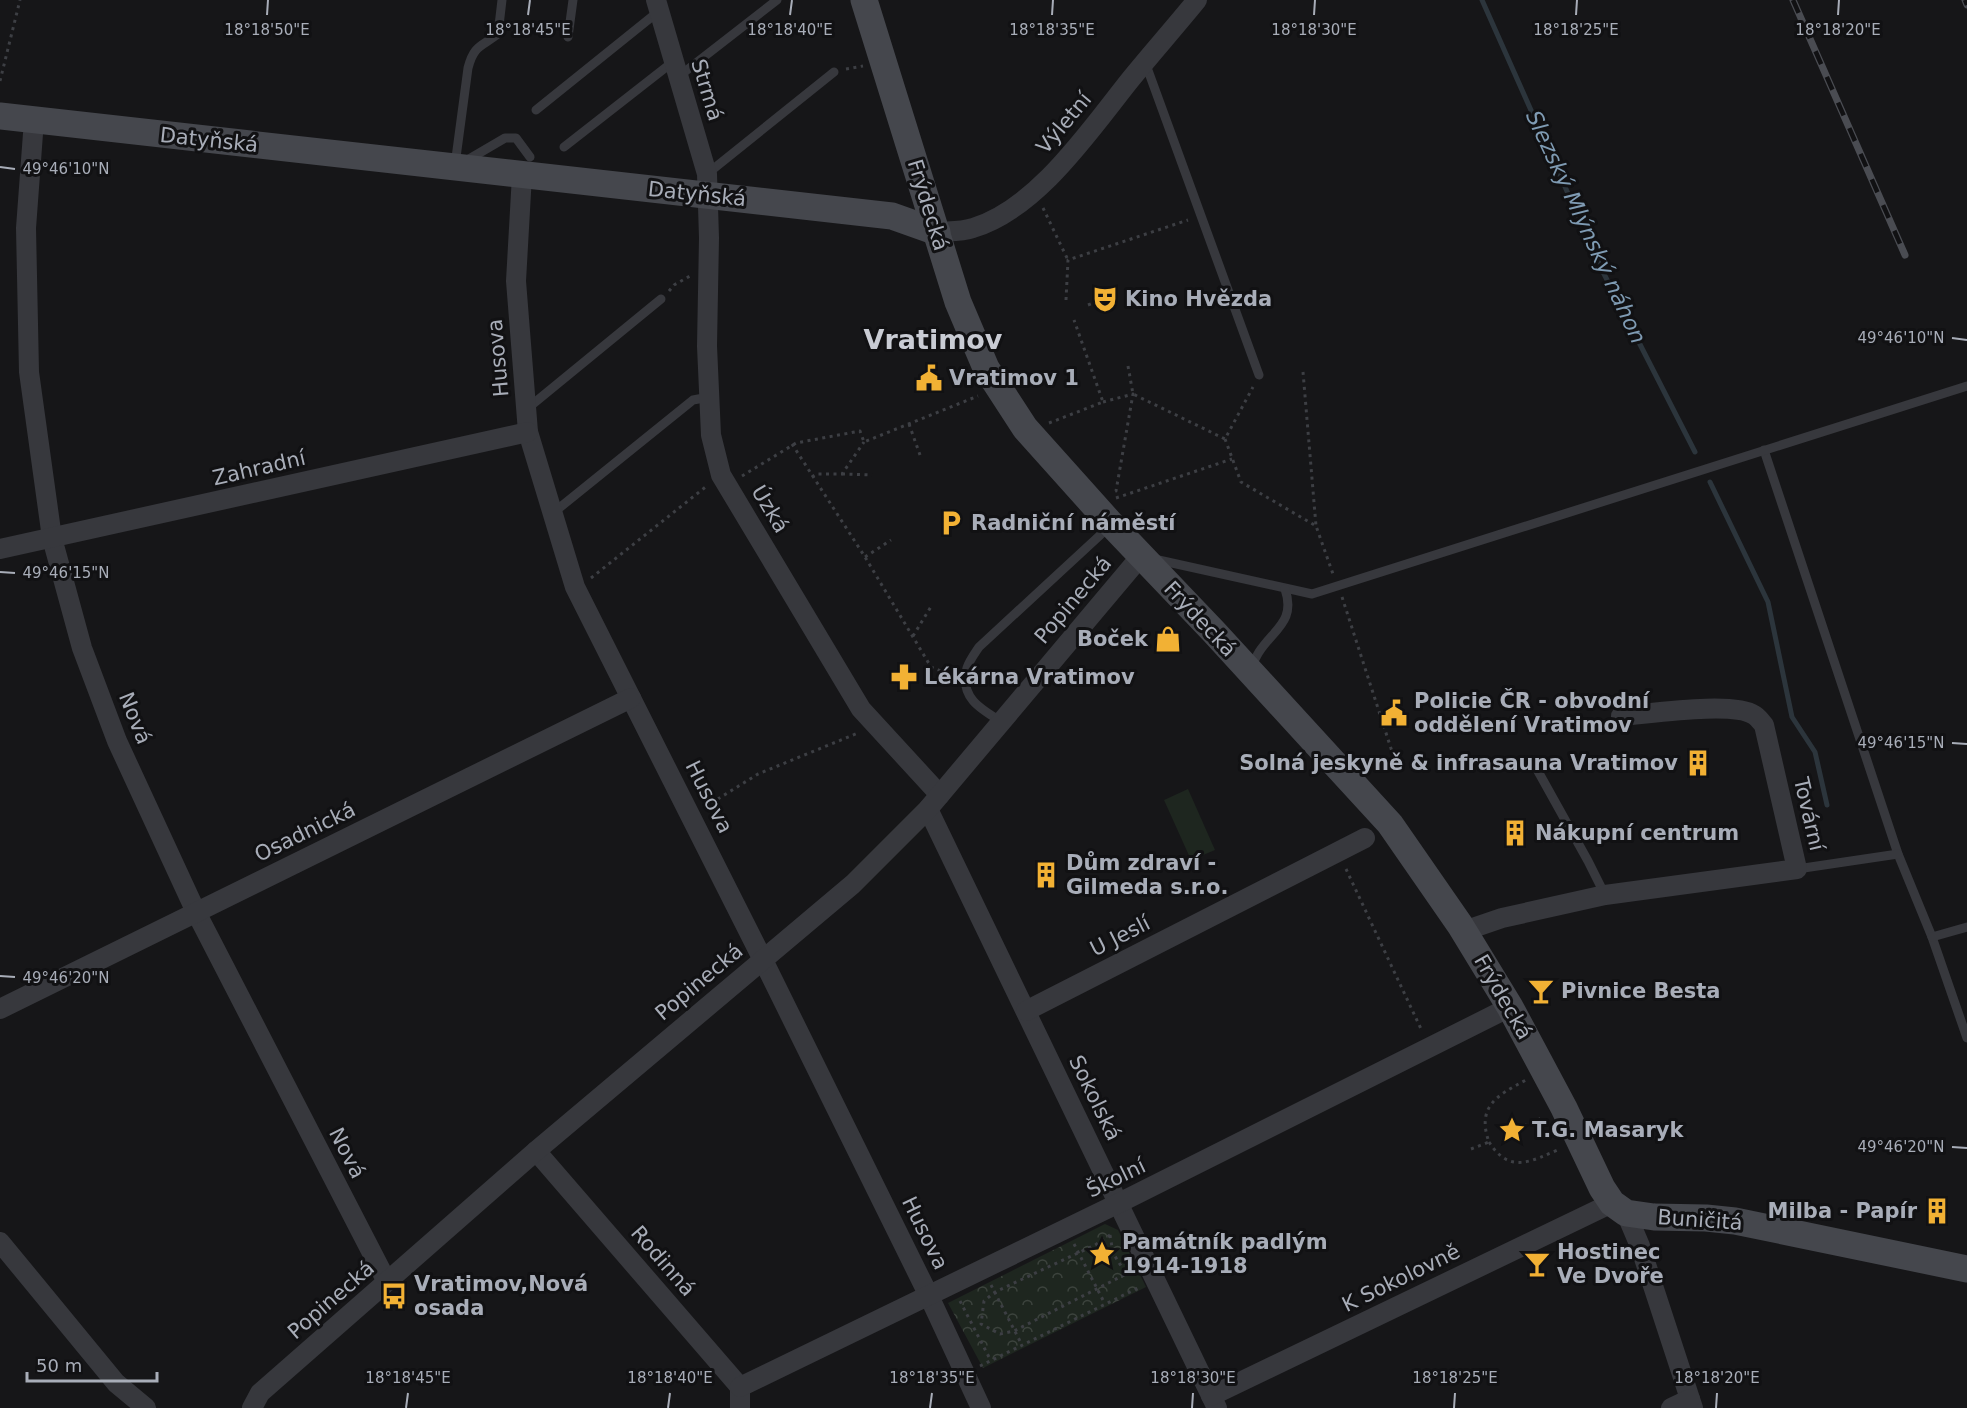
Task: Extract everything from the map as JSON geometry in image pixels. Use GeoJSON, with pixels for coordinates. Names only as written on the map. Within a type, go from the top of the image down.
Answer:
{"type":"FeatureCollection","features":[{"type":"Feature","properties":{"kind":"main road","name":"Frýdecká"},"geometry":{"type":"LineString","coordinates":[[864,0],[958,302],[986,368],[1028,431],[1055,464],[1389,824],[1464,931],[1510,1007],[1545,1070],[1602,1188],[1619,1208]]}},
{"type":"Feature","properties":{"kind":"main road","name":"Datyňská"},"geometry":{"type":"LineString","coordinates":[[0,116],[455,167],[526,166],[708,184],[892,216],[937,232]]}},
{"type":"Feature","properties":{"kind":"main road","name":"Buničitá"},"geometry":{"type":"LineString","coordinates":[[1619,1208],[1654,1217],[1735,1221],[1967,1269]]}},
{"type":"Feature","properties":{"kind":"street","name":"Výletní"},"geometry":{"type":"LineString","coordinates":[[937,232],[972,228],[987,222],[1035,191],[1073,151],[1197,0]]}},
{"type":"Feature","properties":{"kind":"street","name":"Strmá"},"geometry":{"type":"LineString","coordinates":[[657,5],[708,184]]}},
{"type":"Feature","properties":{"kind":"street","name":"Nová"},"geometry":{"type":"LineString","coordinates":[[34,120],[26,228],[29,372],[52,538],[82,648],[117,741],[196,912],[387,1282]]}},
{"type":"Feature","properties":{"kind":"street","name":"Husova"},"geometry":{"type":"LineString","coordinates":[[526,166],[516,281],[528,432],[575,587],[763,960],[929,1296],[981,1408]]}},
{"type":"Feature","properties":{"kind":"street","name":"Úzká"},"geometry":{"type":"LineString","coordinates":[[708,184],[707,346],[711,435],[724,480],[861,709],[934,802]]}},
{"type":"Feature","properties":{"kind":"street","name":"Zahradní"},"geometry":{"type":"LineString","coordinates":[[0,549],[528,432]]}},
{"type":"Feature","properties":{"kind":"street","name":"Popinecká"},"geometry":{"type":"LineString","coordinates":[[252,1408],[260,1394],[536,1151],[853,884],[934,802],[1141,556]]}},
{"type":"Feature","properties":{"kind":"street","name":"Osadnická"},"geometry":{"type":"LineString","coordinates":[[0,1009],[631,698]]}},
{"type":"Feature","properties":{"kind":"street","name":"Tovární"},"geometry":{"type":"LineString","coordinates":[[1464,931],[1502,918],[1605,896],[1797,869],[1764,725],[1755,715],[1741,710],[1719,708],[1621,716]]}},
{"type":"Feature","properties":{"kind":"street","name":"Sokolská"},"geometry":{"type":"LineString","coordinates":[[934,802],[1026,1011],[1214,1402]]}},
{"type":"Feature","properties":{"kind":"street","name":"U Jeslí"},"geometry":{"type":"LineString","coordinates":[[1026,1011],[1365,838]]}},
{"type":"Feature","properties":{"kind":"street","name":"Školní"},"geometry":{"type":"LineString","coordinates":[[741,1388],[1119,1203],[1510,1007]]}},
{"type":"Feature","properties":{"kind":"street","name":"Rodinná"},"geometry":{"type":"LineString","coordinates":[[536,1151],[741,1388]]}},
{"type":"Feature","properties":{"kind":"street","name":"K Sokolovně"},"geometry":{"type":"LineString","coordinates":[[1214,1402],[1619,1208]]}},
{"type":"Feature","properties":{"kind":"street","name":"Frýdecká"},"geometry":{"type":"LineString","coordinates":[[1619,1208],[1640,1246],[1692,1404]]}},
{"type":"Feature","properties":{"kind":"street"},"geometry":{"type":"LineString","coordinates":[[0,1242],[116,1383],[146,1408]]}},
{"type":"Feature","properties":{"kind":"street"},"geometry":{"type":"LineString","coordinates":[[740,1408],[741,1388]]}},
{"type":"Feature","properties":{"kind":"street"},"geometry":{"type":"LineString","coordinates":[[1671,1408],[1692,1404]]}},
{"type":"Feature","properties":{"kind":"lane"},"geometry":{"type":"LineString","coordinates":[[455,167],[472,54],[479,46],[498,34],[502,0]]}},
{"type":"Feature","properties":{"kind":"lane"},"geometry":{"type":"LineString","coordinates":[[568,37],[573,0]]}},
{"type":"Feature","properties":{"kind":"lane"},"geometry":{"type":"LineString","coordinates":[[564,147],[777,0]]}},
{"type":"Feature","properties":{"kind":"lane"},"geometry":{"type":"LineString","coordinates":[[536,110],[657,5]]}},
{"type":"Feature","properties":{"kind":"lane"},"geometry":{"type":"LineString","coordinates":[[1145,62],[1259,375]]}},
{"type":"Feature","properties":{"kind":"lane"},"geometry":{"type":"LineString","coordinates":[[708,184],[834,72]]}},
{"type":"Feature","properties":{"kind":"lane"},"geometry":{"type":"LineString","coordinates":[[455,167],[505,138],[516,138],[526,166]]}},
{"type":"Feature","properties":{"kind":"lane"},"geometry":{"type":"LineString","coordinates":[[526,410],[661,299]]}},
{"type":"Feature","properties":{"kind":"lane"},"geometry":{"type":"LineString","coordinates":[[1141,556],[1312,594],[1967,386]]}},
{"type":"Feature","properties":{"kind":"lane"},"geometry":{"type":"LineString","coordinates":[[553,513],[693,400],[709,397]]}},
{"type":"Feature","properties":{"kind":"lane"},"geometry":{"type":"LineString","coordinates":[[1764,450],[1898,854],[1932,937],[1967,1038]]}},
{"type":"Feature","properties":{"kind":"lane"},"geometry":{"type":"LineString","coordinates":[[1002,722],[980,710],[970,698],[966,682],[968,667],[979,647],[1103,515]]}},
{"type":"Feature","properties":{"kind":"lane"},"geometry":{"type":"LineString","coordinates":[[1249,671],[1259,651],[1284,622],[1289,602],[1284,589]]}},
{"type":"Feature","properties":{"kind":"lane"},"geometry":{"type":"LineString","coordinates":[[1534,764],[1605,896]]}},
{"type":"Feature","properties":{"kind":"lane"},"geometry":{"type":"LineString","coordinates":[[1797,869],[1898,854]]}},
{"type":"Feature","properties":{"kind":"lane"},"geometry":{"type":"LineString","coordinates":[[1932,937],[1967,927]]}},
{"type":"Feature","properties":{"kind":"path"},"geometry":{"type":"LineString","coordinates":[[0,81],[20,0]]}},
{"type":"Feature","properties":{"kind":"path"},"geometry":{"type":"LineString","coordinates":[[834,72],[882,61]]}},
{"type":"Feature","properties":{"kind":"path"},"geometry":{"type":"LineString","coordinates":[[1035,191],[1068,260],[1066,300]]}},
{"type":"Feature","properties":{"kind":"path"},"geometry":{"type":"LineString","coordinates":[[1068,260],[1202,215]]}},
{"type":"Feature","properties":{"kind":"path"},"geometry":{"type":"LineString","coordinates":[[661,299],[674,285],[708,267]]}},
{"type":"Feature","properties":{"kind":"path"},"geometry":{"type":"LineString","coordinates":[[1088,305],[1093,303]]}},
{"type":"Feature","properties":{"kind":"path"},"geometry":{"type":"LineString","coordinates":[[1074,320],[1103,402]]}},
{"type":"Feature","properties":{"kind":"path"},"geometry":{"type":"LineString","coordinates":[[1103,515],[1116,491],[1133,394],[1128,366]]}},
{"type":"Feature","properties":{"kind":"path"},"geometry":{"type":"LineString","coordinates":[[1303,372],[1316,526]]}},
{"type":"Feature","properties":{"kind":"path"},"geometry":{"type":"LineString","coordinates":[[1028,431],[1103,402],[1133,394],[1226,439],[1259,375]]}},
{"type":"Feature","properties":{"kind":"path"},"geometry":{"type":"LineString","coordinates":[[842,474],[864,442],[999,388]]}},
{"type":"Feature","properties":{"kind":"path"},"geometry":{"type":"LineString","coordinates":[[909,424],[920,455]]}},
{"type":"Feature","properties":{"kind":"path"},"geometry":{"type":"LineString","coordinates":[[575,587],[591,578],[724,480],[792,444],[860,431],[864,442]]}},
{"type":"Feature","properties":{"kind":"path"},"geometry":{"type":"LineString","coordinates":[[792,444],[865,556],[931,667],[966,682]]}},
{"type":"Feature","properties":{"kind":"path"},"geometry":{"type":"LineString","coordinates":[[1103,515],[1233,459]]}},
{"type":"Feature","properties":{"kind":"path"},"geometry":{"type":"LineString","coordinates":[[812,477],[816,474],[872,475]]}},
{"type":"Feature","properties":{"kind":"path"},"geometry":{"type":"LineString","coordinates":[[865,556],[891,540]]}},
{"type":"Feature","properties":{"kind":"path"},"geometry":{"type":"LineString","coordinates":[[913,636],[932,605]]}},
{"type":"Feature","properties":{"kind":"path"},"geometry":{"type":"LineString","coordinates":[[691,815],[758,774],[876,726]]}},
{"type":"Feature","properties":{"kind":"path"},"geometry":{"type":"LineString","coordinates":[[1337,851],[1430,1048]]}},
{"type":"Feature","properties":{"kind":"path"},"geometry":{"type":"LineString","coordinates":[[1545,1070],[1500,1094],[1491,1104],[1485,1115],[1485,1130],[1489,1142],[1495,1152],[1507,1161],[1521,1164],[1578,1142]]}},
{"type":"Feature","properties":{"kind":"path"},"geometry":{"type":"LineString","coordinates":[[1471,1149],[1489,1142]]}},
{"type":"Feature","properties":{"kind":"path"},"geometry":{"type":"LineString","coordinates":[[981,1323],[1000,1334],[1014,1331],[1126,1274],[1113,1253],[1110,1235],[1112,1227]]}},
{"type":"Feature","properties":{"kind":"path"},"geometry":{"type":"LineString","coordinates":[[981,1323],[984,1301],[995,1292],[1079,1253],[1110,1235]]}},
{"type":"Feature","properties":{"kind":"path"},"geometry":{"type":"LineString","coordinates":[[1071,1239],[1105,1304]]}},
{"type":"Feature","properties":{"kind":"path"},"geometry":{"type":"LineString","coordinates":[[989,1280],[1022,1345]]}},
{"type":"Feature","properties":{"kind":"path"},"geometry":{"type":"LineString","coordinates":[[965,1373],[1145,1285]]}},
{"type":"Feature","properties":{"kind":"path"},"geometry":{"type":"LineString","coordinates":[[929,1296],[947,1301],[957,1296],[991,1361]]}},
{"type":"Feature","properties":{"kind":"path"},"geometry":{"type":"LineString","coordinates":[[974,1327],[981,1323]]}},
{"type":"Feature","properties":{"kind":"green space"},"geometry":{"type":"Polygon","coordinates":[[[1188,789],[1215,850],[1191,860],[1164,800],[1188,789]]]}},
{"type":"Feature","properties":{"kind":"green space"},"geometry":{"type":"Polygon","coordinates":[[[1105,1224],[1118,1230],[1146,1287],[983,1368],[948,1303],[1105,1224]]]}},
{"type":"Feature","properties":{"kind":"waterway","name":"Slezský Mlýnský náhon"},"geometry":{"type":"LineString","coordinates":[[1482,0],[1602,270],[1695,452]]}},
{"type":"Feature","properties":{"kind":"waterway","name":"Slezský Mlýnský náhon"},"geometry":{"type":"LineString","coordinates":[[1710,482],[1768,602],[1792,717],[1815,752],[1827,805]]}},
{"type":"Feature","properties":{"kind":"railway"},"geometry":{"type":"LineString","coordinates":[[1793,0],[1905,255]]}},
{"type":"Feature","properties":{"kind":"railway"},"geometry":{"type":"LineString","coordinates":[[1965,0],[1967,5]]}},
{"type":"Feature","properties":{"kind":"place","name":"Kino Hvězda"},"geometry":{"type":"Point","coordinates":[1105,299]}},
{"type":"Feature","properties":{"kind":"place","name":"Vratimov 1"},"geometry":{"type":"Point","coordinates":[929,378]}},
{"type":"Feature","properties":{"kind":"place","name":"Radniční náměstí"},"geometry":{"type":"Point","coordinates":[951,523]}},
{"type":"Feature","properties":{"kind":"place","name":"Boček"},"geometry":{"type":"Point","coordinates":[1168,639]}},
{"type":"Feature","properties":{"kind":"place","name":"Lékárna Vratimov"},"geometry":{"type":"Point","coordinates":[904,677]}},
{"type":"Feature","properties":{"kind":"place","name":"Policie ČR - obvodní oddělení Vratimov"},"geometry":{"type":"Point","coordinates":[1394,713]}},
{"type":"Feature","properties":{"kind":"place","name":"Solná jeskyně & infrasauna Vratimov"},"geometry":{"type":"Point","coordinates":[1698,763]}},
{"type":"Feature","properties":{"kind":"place","name":"Nákupní centrum"},"geometry":{"type":"Point","coordinates":[1515,833]}},
{"type":"Feature","properties":{"kind":"place","name":"Dům zdraví - Gilmeda s.r.o."},"geometry":{"type":"Point","coordinates":[1046,875]}},
{"type":"Feature","properties":{"kind":"place","name":"Pivnice Besta"},"geometry":{"type":"Point","coordinates":[1541,991]}},
{"type":"Feature","properties":{"kind":"place","name":"T.G. Masaryk"},"geometry":{"type":"Point","coordinates":[1512,1130]}},
{"type":"Feature","properties":{"kind":"place","name":"Milba - Papír"},"geometry":{"type":"Point","coordinates":[1937,1211]}},
{"type":"Feature","properties":{"kind":"place","name":"Památník padlým 1914-1918"},"geometry":{"type":"Point","coordinates":[1102,1254]}},
{"type":"Feature","properties":{"kind":"place","name":"Hostinec Ve Dvoře"},"geometry":{"type":"Point","coordinates":[1537,1264]}},
{"type":"Feature","properties":{"kind":"place","name":"Vratimov,Nová osada"},"geometry":{"type":"Point","coordinates":[394,1296]}},
{"type":"Feature","properties":{"kind":"district","name":"Vratimov"},"geometry":{"type":"Point","coordinates":[933,339]}}]}
